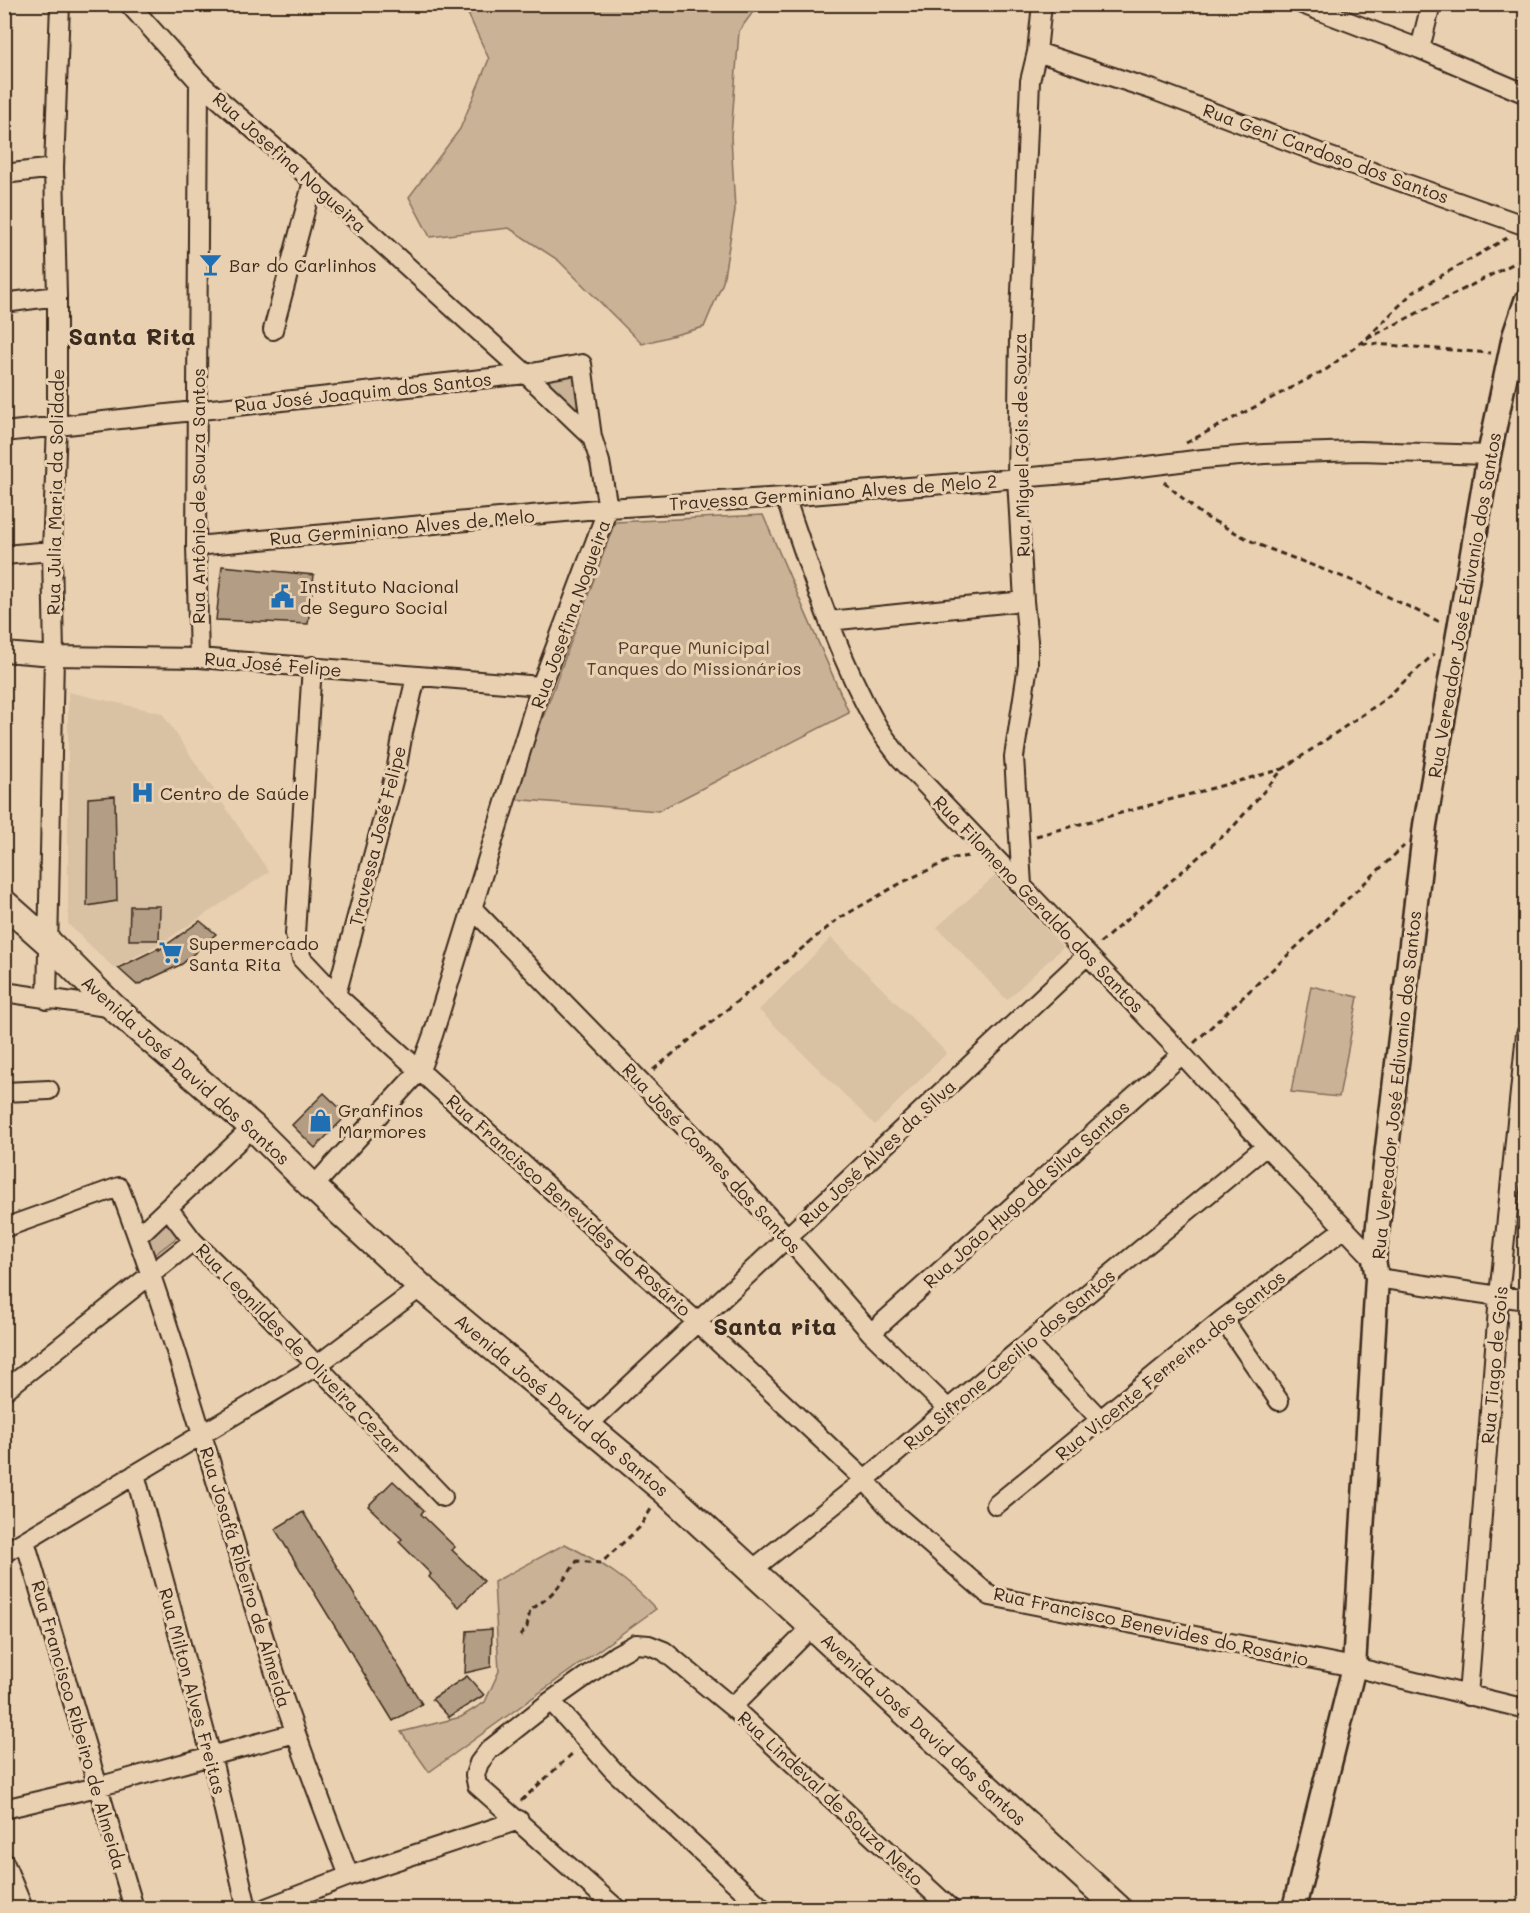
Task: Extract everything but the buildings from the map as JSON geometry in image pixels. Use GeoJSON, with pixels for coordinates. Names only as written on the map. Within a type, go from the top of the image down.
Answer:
{"type":"FeatureCollection","features":[{"type":"Feature","properties":{"kind":"main road","name":"Avenida José David dos Santos"},"geometry":{"type":"LineString","coordinates":[[4,903],[49,943],[114,1008],[253,1127],[313,1187],[421,1287],[664,1490],[1118,1908]]}},
{"type":"Feature","properties":{"kind":"street","name":"Rua Julia Maria da Solidade"},"geometry":{"type":"LineString","coordinates":[[47,1000],[54,656],[52,551],[57,426],[54,168],[60,4]]}},
{"type":"Feature","properties":{"kind":"street","name":"Rua Josefina Nogueira"},"geometry":{"type":"LineString","coordinates":[[129,4],[199,82],[313,181],[592,437],[600,462],[608,508],[542,686],[420,1070],[313,1187]]}},
{"type":"Feature","properties":{"kind":"street","name":"Rua Miguel Góis de Souza"},"geometry":{"type":"LineString","coordinates":[[1022,885],[1014,757],[1028,664],[1028,641],[1017,478],[1019,339],[1030,81],[1037,52],[1042,4]]}},
{"type":"Feature","properties":{"kind":"street"},"geometry":{"type":"LineString","coordinates":[[1302,4],[1420,49],[1526,94]]}},
{"type":"Feature","properties":{"kind":"street"},"geometry":{"type":"LineString","coordinates":[[1420,49],[1431,4]]}},
{"type":"Feature","properties":{"kind":"street","name":"Rua Geni Cardoso dos Santos"},"geometry":{"type":"LineString","coordinates":[[1037,52],[1126,80],[1521,229]]}},
{"type":"Feature","properties":{"kind":"street","name":"Rua Antônio de Souza Santos"},"geometry":{"type":"LineString","coordinates":[[199,82],[196,546],[199,658]]}},
{"type":"Feature","properties":{"kind":"street"},"geometry":{"type":"LineString","coordinates":[[4,174],[54,168]]}},
{"type":"Feature","properties":{"kind":"street"},"geometry":{"type":"LineString","coordinates":[[273,330],[313,181]]}},
{"type":"Feature","properties":{"kind":"street"},"geometry":{"type":"LineString","coordinates":[[4,303],[57,296]]}},
{"type":"Feature","properties":{"kind":"street","name":"Rua Vereador José Edivanio dos Santos"},"geometry":{"type":"LineString","coordinates":[[1294,1908],[1354,1667],[1376,1269],[1425,825],[1489,455],[1510,353],[1526,301]]}},
{"type":"Feature","properties":{"kind":"street","name":"Rua José Joaquim dos Santos"},"geometry":{"type":"LineString","coordinates":[[4,432],[526,374],[582,364],[592,437]]}},
{"type":"Feature","properties":{"kind":"street","name":"Travessa Germiniano Alves de Melo 2"},"geometry":{"type":"LineString","coordinates":[[608,508],[785,497],[1017,478],[1264,454],[1359,451],[1489,455]]}},
{"type":"Feature","properties":{"kind":"street","name":"Rua Filomeno Geraldo dos Santos"},"geometry":{"type":"LineString","coordinates":[[785,497],[829,621],[858,690],[877,727],[900,758],[1346,1228],[1376,1269]]}},
{"type":"Feature","properties":{"kind":"street","name":"Rua Germiniano Alves de Melo"},"geometry":{"type":"LineString","coordinates":[[196,546],[608,508]]}},
{"type":"Feature","properties":{"kind":"street"},"geometry":{"type":"LineString","coordinates":[[4,555],[52,551]]}},
{"type":"Feature","properties":{"kind":"street"},"geometry":{"type":"LineString","coordinates":[[829,621],[1024,601]]}},
{"type":"Feature","properties":{"kind":"street","name":"Rua José Felipe"},"geometry":{"type":"LineString","coordinates":[[4,652],[54,656],[199,658],[542,686]]}},
{"type":"Feature","properties":{"kind":"street","name":"Rua Francisco Benevides do Rosário"},"geometry":{"type":"LineString","coordinates":[[312,666],[295,933],[302,959],[336,995],[697,1322],[865,1480],[894,1513],[990,1596],[1354,1667],[1526,1709]]}},
{"type":"Feature","properties":{"kind":"street","name":"Travessa José Felipe"},"geometry":{"type":"LineString","coordinates":[[336,995],[397,766],[416,677]]}},
{"type":"Feature","properties":{"kind":"street","name":"Rua José Cosmes dos Santos"},"geometry":{"type":"LineString","coordinates":[[473,909],[787,1237],[871,1333],[948,1409]]}},
{"type":"Feature","properties":{"kind":"street","name":"Rua José Alves da Silva"},"geometry":{"type":"LineString","coordinates":[[588,1425],[1087,954]]}},
{"type":"Feature","properties":{"kind":"street"},"geometry":{"type":"LineString","coordinates":[[4,992],[114,1008]]}},
{"type":"Feature","properties":{"kind":"street","name":"Rua Tiago de Gois"},"geometry":{"type":"LineString","coordinates":[[1468,1696],[1499,1296],[1518,1171],[1526,1035]]}},
{"type":"Feature","properties":{"kind":"street","name":"Rua João Hugo da Silva Santos"},"geometry":{"type":"LineString","coordinates":[[871,1333],[1182,1054]]}},
{"type":"Feature","properties":{"kind":"street"},"geometry":{"type":"LineString","coordinates":[[4,1092],[49,1090]]}},
{"type":"Feature","properties":{"kind":"street"},"geometry":{"type":"LineString","coordinates":[[138,1236],[253,1127]]}},
{"type":"Feature","properties":{"kind":"street","name":"Rua Sifrone Cecilio dos Santos"},"geometry":{"type":"LineString","coordinates":[[752,1570],[865,1480],[1266,1146]]}},
{"type":"Feature","properties":{"kind":"street","name":"Rua Josafá Ribeiro de Almeida"},"geometry":{"type":"LineString","coordinates":[[4,1228],[119,1187],[138,1236],[202,1434],[295,1732],[349,1876]]}},
{"type":"Feature","properties":{"kind":"street"},"geometry":{"type":"LineString","coordinates":[[168,1208],[193,1241]]}},
{"type":"Feature","properties":{"kind":"street","name":"Rua Vicente Ferreira dos Santos"},"geometry":{"type":"LineString","coordinates":[[996,1505],[1223,1319],[1346,1228]]}},
{"type":"Feature","properties":{"kind":"street","name":"Rua Leonildes de Oliveira Cezar"},"geometry":{"type":"LineString","coordinates":[[4,1392],[193,1241],[253,1299],[443,1497]]}},
{"type":"Feature","properties":{"kind":"street"},"geometry":{"type":"LineString","coordinates":[[1376,1269],[1499,1296],[1526,1299]]}},
{"type":"Feature","properties":{"kind":"street"},"geometry":{"type":"LineString","coordinates":[[4,1553],[316,1366],[421,1287]]}},
{"type":"Feature","properties":{"kind":"street"},"geometry":{"type":"LineString","coordinates":[[1223,1319],[1279,1401]]}},
{"type":"Feature","properties":{"kind":"street"},"geometry":{"type":"LineString","coordinates":[[1028,1343],[1101,1420]]}},
{"type":"Feature","properties":{"kind":"street","name":"Rua Milton Alves Freitas"},"geometry":{"type":"LineString","coordinates":[[135,1474],[211,1755],[247,1908]]}},
{"type":"Feature","properties":{"kind":"street","name":"Rua Francisco Ribeiro de Almeida"},"geometry":{"type":"LineString","coordinates":[[25,1540],[134,1908]]}},
{"type":"Feature","properties":{"kind":"street"},"geometry":{"type":"LineString","coordinates":[[732,1707],[813,1626]]}},
{"type":"Feature","properties":{"kind":"street","name":"Rua Lindeval de Souza Neto"},"geometry":{"type":"LineString","coordinates":[[514,1816],[477,1785],[475,1775],[479,1763],[489,1750],[551,1701],[616,1655],[636,1644],[649,1645],[664,1651],[732,1707],[950,1908]]}},
{"type":"Feature","properties":{"kind":"street"},"geometry":{"type":"LineString","coordinates":[[551,1701],[614,1771],[755,1905]]}},
{"type":"Feature","properties":{"kind":"street"},"geometry":{"type":"LineString","coordinates":[[4,1809],[97,1787],[295,1732]]}},
{"type":"Feature","properties":{"kind":"street"},"geometry":{"type":"LineString","coordinates":[[266,1908],[514,1816],[616,1908]]}},
{"type":"Feature","properties":{"kind":"street"},"geometry":{"type":"LineString","coordinates":[[4,1862],[9,1890],[23,1908]]}},
{"type":"Feature","properties":{"kind":"path"},"geometry":{"type":"LineString","coordinates":[[1184,445],[1327,369],[1360,343],[1413,291],[1521,229]]}},
{"type":"Feature","properties":{"kind":"path"},"geometry":{"type":"LineString","coordinates":[[1360,343],[1526,257]]}},
{"type":"Feature","properties":{"kind":"path"},"geometry":{"type":"LineString","coordinates":[[1360,343],[1510,353]]}},
{"type":"Feature","properties":{"kind":"path"},"geometry":{"type":"LineString","coordinates":[[1161,479],[1202,515],[1260,545],[1364,585],[1441,623],[1461,611]]}},
{"type":"Feature","properties":{"kind":"path"},"geometry":{"type":"LineString","coordinates":[[1087,954],[1233,827],[1283,769],[1384,700],[1435,653]]}},
{"type":"Feature","properties":{"kind":"path"},"geometry":{"type":"LineString","coordinates":[[1019,840],[1283,769]]}},
{"type":"Feature","properties":{"kind":"path"},"geometry":{"type":"LineString","coordinates":[[1182,1054],[1425,825]]}},
{"type":"Feature","properties":{"kind":"path"},"geometry":{"type":"LineString","coordinates":[[640,1081],[838,919],[901,883],[954,858],[991,854]]}},
{"type":"Feature","properties":{"kind":"path"},"geometry":{"type":"LineString","coordinates":[[520,1636],[527,1627],[530,1610],[559,1589],[577,1561],[601,1563],[639,1528],[664,1490]]}},
{"type":"Feature","properties":{"kind":"path"},"geometry":{"type":"LineString","coordinates":[[514,1816],[587,1740]]}},
{"type":"Feature","properties":{"kind":"shaded area","name":"Centro de Saúde"},"geometry":{"type":"Polygon","coordinates":[[[68,692],[162,713],[269,872],[168,939],[114,968],[68,924],[68,692]]]}},
{"type":"Feature","properties":{"kind":"shaded area"},"geometry":{"type":"Polygon","coordinates":[[[995,876],[1063,947],[1007,1000],[937,927],[995,876]]]}},
{"type":"Feature","properties":{"kind":"shaded area"},"geometry":{"type":"Polygon","coordinates":[[[831,938],[947,1053],[875,1125],[759,1010],[831,938]]]}},
{"type":"Feature","properties":{"kind":"green space"},"geometry":{"type":"Polygon","coordinates":[[[464,5],[758,5],[739,31],[731,136],[735,210],[723,282],[704,327],[642,344],[558,260],[509,228],[430,237],[409,197],[460,129],[489,59],[464,5]]]}},
{"type":"Feature","properties":{"kind":"green space"},"geometry":{"type":"Polygon","coordinates":[[[575,374],[581,417],[536,380],[575,374]]]}},
{"type":"Feature","properties":{"kind":"green space","name":"Parque Municipal Tanques do Missionários"},"geometry":{"type":"Polygon","coordinates":[[[763,515],[849,713],[658,811],[513,799],[615,522],[763,515]]]}},
{"type":"Feature","properties":{"kind":"green space"},"geometry":{"type":"Polygon","coordinates":[[[1311,986],[1358,997],[1339,1097],[1291,1092],[1311,986]]]}},
{"type":"Feature","properties":{"kind":"green space"},"geometry":{"type":"Polygon","coordinates":[[[165,1216],[180,1235],[153,1256],[147,1233],[165,1216]]]}},
{"type":"Feature","properties":{"kind":"green space"},"geometry":{"type":"Polygon","coordinates":[[[565,1544],[614,1572],[635,1588],[656,1609],[429,1772],[401,1732],[461,1717],[485,1702],[499,1671],[494,1582],[565,1544]]]}},
{"type":"Feature","properties":{"kind":"place","name":"Bar do Carlinhos"},"geometry":{"type":"Point","coordinates":[211,265]}},
{"type":"Feature","properties":{"kind":"place","name":"Instituto Nacional de Seguro Social"},"geometry":{"type":"Point","coordinates":[282,596]}},
{"type":"Feature","properties":{"kind":"place","name":"Centro de Saúde"},"geometry":{"type":"Point","coordinates":[142,793]}},
{"type":"Feature","properties":{"kind":"place","name":"Supermercado Santa Rita"},"geometry":{"type":"Point","coordinates":[171,953]}},
{"type":"Feature","properties":{"kind":"place","name":"Granfinos Marmores"},"geometry":{"type":"Point","coordinates":[320,1120]}},
{"type":"Feature","properties":{"kind":"district","name":"Santa Rita"},"geometry":{"type":"Point","coordinates":[132,335]}},
{"type":"Feature","properties":{"kind":"district","name":"Santa rita"},"geometry":{"type":"Point","coordinates":[775,1325]}}]}
